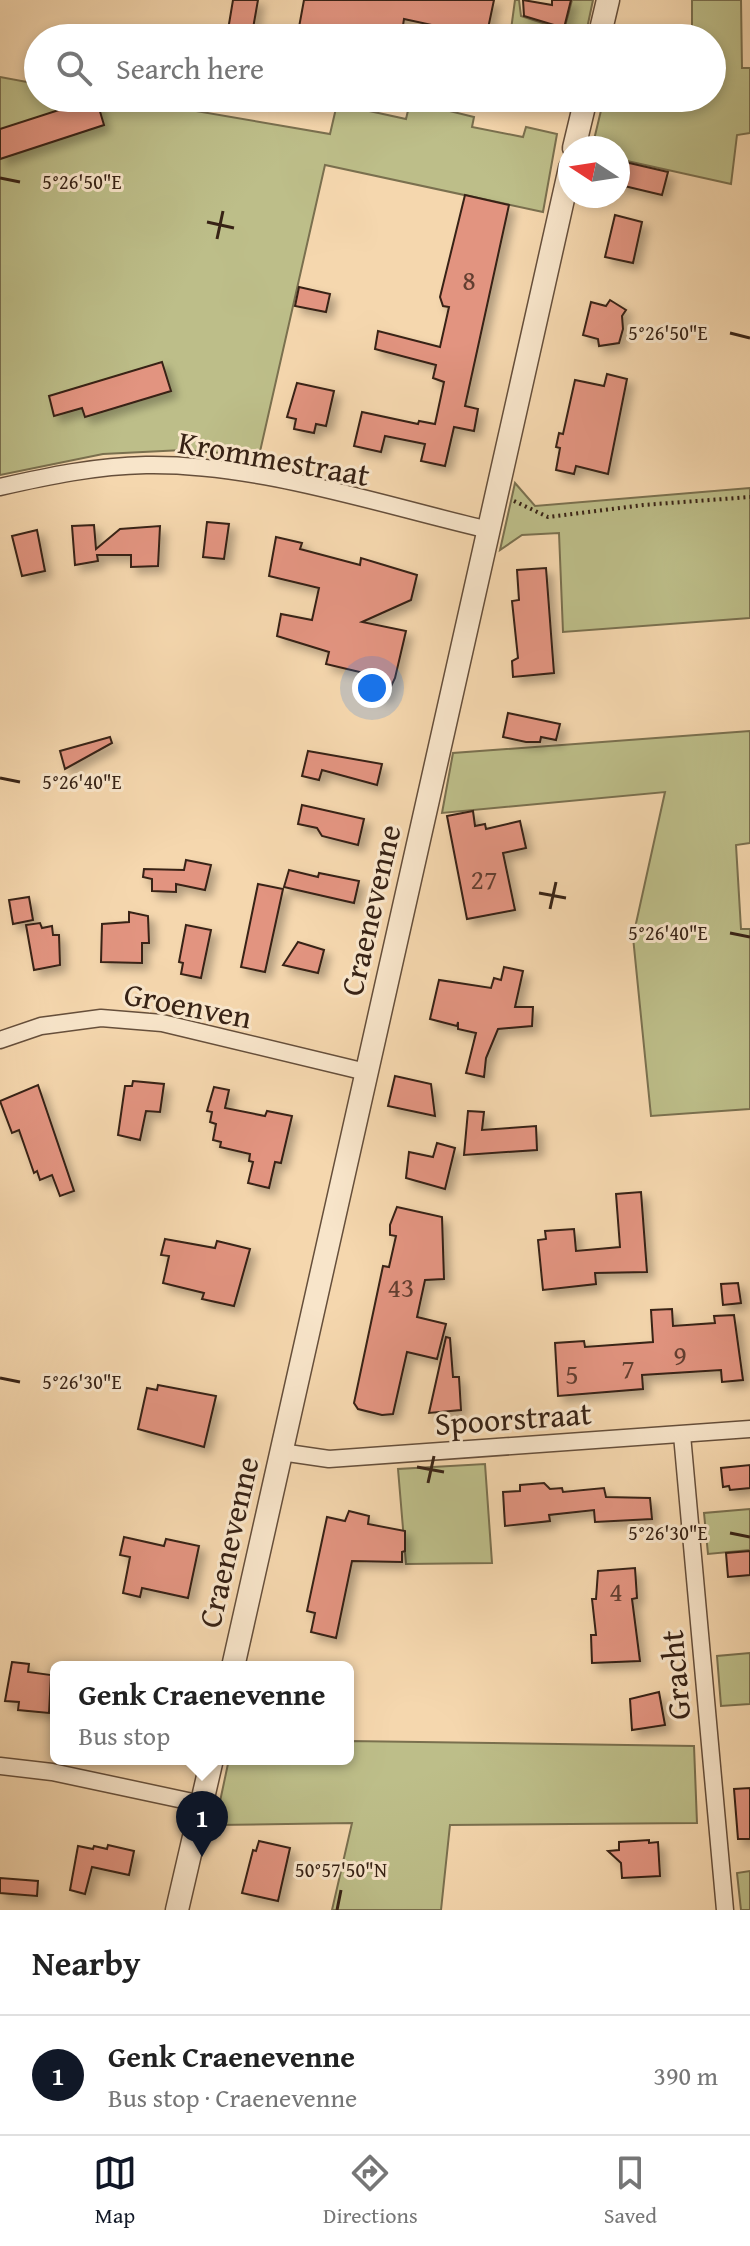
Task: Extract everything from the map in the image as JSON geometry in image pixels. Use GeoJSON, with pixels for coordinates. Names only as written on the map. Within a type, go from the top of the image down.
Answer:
{"type":"FeatureCollection","features":[{"type":"Feature","properties":{"kind":"street"},"geometry":{"type":"LineString","coordinates":[[602,24],[608,0]]}},
{"type":"Feature","properties":{"kind":"street"},"geometry":{"type":"LineString","coordinates":[[577,136],[583,112]]}},
{"type":"Feature","properties":{"kind":"street","name":"Craenevenne"},"geometry":{"type":"LineString","coordinates":[[234,1661],[561,208]]}},
{"type":"Feature","properties":{"kind":"street","name":"Krommestraat"},"geometry":{"type":"LineString","coordinates":[[0,487],[84,470],[147,465],[215,470],[295,484],[489,530]]}},
{"type":"Feature","properties":{"kind":"street","name":"Groenven"},"geometry":{"type":"LineString","coordinates":[[0,1040],[41,1026],[101,1018],[162,1023],[366,1072]]}},
{"type":"Feature","properties":{"kind":"street","name":"Spoorstraat"},"geometry":{"type":"LineString","coordinates":[[281,1452],[329,1459],[750,1429]]}},
{"type":"Feature","properties":{"kind":"street","name":"Gracht"},"geometry":{"type":"LineString","coordinates":[[682,1435],[725,1910]]}},
{"type":"Feature","properties":{"kind":"street"},"geometry":{"type":"LineString","coordinates":[[177,1910],[211,1765]]}},
{"type":"Feature","properties":{"kind":"street"},"geometry":{"type":"LineString","coordinates":[[0,1766],[52,1772],[202,1804]]}},
{"type":"Feature","properties":{"kind":"path"},"geometry":{"type":"LineString","coordinates":[[508,498],[548,517],[643,505],[750,497]]}},
{"type":"Feature","properties":{"kind":"green space"},"geometry":{"type":"Polygon","coordinates":[[[515,0],[519,0],[521,16],[546,24],[512,24],[515,0]]]}},
{"type":"Feature","properties":{"kind":"green space"},"geometry":{"type":"Polygon","coordinates":[[[572,0],[593,0],[588,24],[566,24],[572,0]]]}},
{"type":"Feature","properties":{"kind":"green space"},"geometry":{"type":"Polygon","coordinates":[[[692,0],[741,0],[742,68],[750,68],[750,133],[737,135],[731,184],[630,162],[630,136],[595,136],[601,112],[726,112],[726,24],[692,24],[692,0]]]}},
{"type":"Feature","properties":{"kind":"green space"},"geometry":{"type":"Polygon","coordinates":[[[0,77],[24,81],[24,112],[202,112],[330,134],[335,112],[374,112],[406,119],[408,112],[454,112],[474,117],[472,127],[523,137],[526,127],[557,134],[543,212],[325,165],[259,456],[183,450],[103,454],[0,475],[0,77]]]}},
{"type":"Feature","properties":{"kind":"green space"},"geometry":{"type":"Polygon","coordinates":[[[515,483],[535,506],[750,488],[750,618],[563,632],[559,533],[522,535],[500,550],[515,483]]]}},
{"type":"Feature","properties":{"kind":"green space"},"geometry":{"type":"Polygon","coordinates":[[[750,731],[750,843],[736,845],[741,929],[750,929],[750,1109],[651,1116],[633,937],[665,792],[442,813],[453,753],[750,731]]]}},
{"type":"Feature","properties":{"kind":"green space"},"geometry":{"type":"Polygon","coordinates":[[[485,1464],[492,1563],[406,1564],[398,1469],[485,1464]]]}},
{"type":"Feature","properties":{"kind":"green space"},"geometry":{"type":"Polygon","coordinates":[[[750,1509],[750,1550],[708,1554],[704,1513],[750,1509]]]}},
{"type":"Feature","properties":{"kind":"green space"},"geometry":{"type":"Polygon","coordinates":[[[750,1653],[750,1704],[721,1706],[717,1656],[750,1653]]]}},
{"type":"Feature","properties":{"kind":"green space"},"geometry":{"type":"Polygon","coordinates":[[[354,1741],[694,1746],[697,1823],[450,1825],[441,1910],[332,1910],[352,1823],[215,1825],[228,1765],[354,1765],[354,1741]]]}},
{"type":"Feature","properties":{"kind":"green space"},"geometry":{"type":"Polygon","coordinates":[[[750,1871],[750,1910],[741,1910],[737,1873],[750,1871]]]}},
{"type":"Feature","properties":{"kind":"building"},"geometry":{"type":"Polygon","coordinates":[[[233,0],[258,0],[254,24],[229,24],[233,0]]]}},
{"type":"Feature","properties":{"kind":"building"},"geometry":{"type":"Polygon","coordinates":[[[304,0],[494,0],[489,24],[427,24],[404,19],[403,24],[300,24],[304,0]]]}},
{"type":"Feature","properties":{"kind":"building"},"geometry":{"type":"Polygon","coordinates":[[[523,0],[552,5],[552,0],[571,0],[565,24],[551,24],[524,16],[523,0]]]}},
{"type":"Feature","properties":{"kind":"building"},"geometry":{"type":"Polygon","coordinates":[[[53,112],[100,112],[104,125],[0,159],[0,129],[53,112]]]}},
{"type":"Feature","properties":{"kind":"building"},"geometry":{"type":"Polygon","coordinates":[[[630,163],[668,172],[662,195],[630,187],[630,163]]]}},
{"type":"Feature","properties":{"kind":"building"},"geometry":{"type":"Polygon","coordinates":[[[465,195],[509,205],[465,406],[478,409],[474,431],[454,427],[445,466],[421,461],[425,444],[385,436],[381,452],[354,446],[362,412],[418,424],[419,421],[435,424],[444,382],[433,378],[436,365],[375,349],[378,331],[440,347],[449,307],[443,306],[440,297],[465,195]]]}},
{"type":"Feature","properties":{"kind":"building"},"geometry":{"type":"Polygon","coordinates":[[[615,215],[642,222],[633,263],[605,257],[615,215]]]}},
{"type":"Feature","properties":{"kind":"building"},"geometry":{"type":"Polygon","coordinates":[[[299,287],[330,294],[326,312],[295,306],[299,287]]]}},
{"type":"Feature","properties":{"kind":"building"},"geometry":{"type":"Polygon","coordinates":[[[610,300],[626,310],[622,316],[623,329],[619,343],[599,346],[598,339],[583,335],[591,302],[606,306],[610,300]]]}},
{"type":"Feature","properties":{"kind":"building"},"geometry":{"type":"Polygon","coordinates":[[[162,362],[171,391],[85,417],[82,408],[54,416],[49,396],[162,362]]]}},
{"type":"Feature","properties":{"kind":"building"},"geometry":{"type":"Polygon","coordinates":[[[607,374],[627,379],[608,474],[576,466],[574,474],[556,470],[560,448],[556,447],[559,433],[563,434],[575,380],[604,386],[607,374]]]}},
{"type":"Feature","properties":{"kind":"building"},"geometry":{"type":"Polygon","coordinates":[[[297,383],[334,391],[326,426],[316,424],[314,433],[294,429],[296,419],[287,417],[297,383]]]}},
{"type":"Feature","properties":{"kind":"building"},"geometry":{"type":"Polygon","coordinates":[[[207,522],[229,524],[224,559],[203,557],[207,522]]]}},
{"type":"Feature","properties":{"kind":"building"},"geometry":{"type":"Polygon","coordinates":[[[94,525],[96,549],[120,529],[160,526],[158,566],[131,567],[131,555],[97,555],[98,561],[75,565],[72,526],[94,525]]]}},
{"type":"Feature","properties":{"kind":"building"},"geometry":{"type":"Polygon","coordinates":[[[37,530],[45,571],[22,576],[12,536],[37,530]]]}},
{"type":"Feature","properties":{"kind":"building"},"geometry":{"type":"Polygon","coordinates":[[[276,537],[302,543],[300,549],[360,565],[361,558],[417,575],[411,600],[362,622],[406,631],[395,678],[386,697],[361,694],[364,673],[326,664],[329,652],[277,636],[281,614],[312,620],[319,588],[269,576],[276,537]]]}},
{"type":"Feature","properties":{"kind":"building"},"geometry":{"type":"Polygon","coordinates":[[[546,568],[554,673],[513,677],[512,661],[518,658],[512,601],[519,600],[517,570],[546,568]]]}},
{"type":"Feature","properties":{"kind":"building"},"geometry":{"type":"Polygon","coordinates":[[[508,713],[560,724],[556,740],[541,737],[540,742],[526,742],[503,737],[508,713]]]}},
{"type":"Feature","properties":{"kind":"building"},"geometry":{"type":"Polygon","coordinates":[[[110,737],[112,743],[65,769],[60,751],[110,737]]]}},
{"type":"Feature","properties":{"kind":"building"},"geometry":{"type":"Polygon","coordinates":[[[308,751],[382,764],[377,785],[322,770],[319,780],[302,776],[308,751]]]}},
{"type":"Feature","properties":{"kind":"building"},"geometry":{"type":"Polygon","coordinates":[[[302,805],[364,819],[358,845],[322,836],[317,828],[298,824],[302,805]]]}},
{"type":"Feature","properties":{"kind":"building"},"geometry":{"type":"Polygon","coordinates":[[[473,811],[475,826],[485,824],[486,829],[520,821],[526,848],[503,853],[515,910],[467,919],[447,816],[473,811]]]}},
{"type":"Feature","properties":{"kind":"building"},"geometry":{"type":"Polygon","coordinates":[[[186,860],[211,865],[205,890],[176,884],[176,892],[152,891],[152,879],[143,877],[144,869],[184,870],[186,860]]]}},
{"type":"Feature","properties":{"kind":"building"},"geometry":{"type":"Polygon","coordinates":[[[289,870],[318,877],[319,873],[359,881],[354,903],[284,887],[289,870]]]}},
{"type":"Feature","properties":{"kind":"building"},"geometry":{"type":"Polygon","coordinates":[[[258,884],[283,889],[265,972],[241,967],[258,884]]]}},
{"type":"Feature","properties":{"kind":"building"},"geometry":{"type":"Polygon","coordinates":[[[29,897],[33,920],[13,924],[9,900],[29,897]]]}},
{"type":"Feature","properties":{"kind":"building"},"geometry":{"type":"Polygon","coordinates":[[[129,912],[148,916],[149,943],[142,943],[142,963],[101,962],[102,924],[129,922],[129,912]]]}},
{"type":"Feature","properties":{"kind":"building"},"geometry":{"type":"Polygon","coordinates":[[[40,923],[42,928],[52,926],[53,935],[59,935],[60,965],[34,970],[26,925],[40,923]]]}},
{"type":"Feature","properties":{"kind":"building"},"geometry":{"type":"Polygon","coordinates":[[[186,925],[211,930],[201,978],[181,974],[183,963],[179,962],[186,925]]]}},
{"type":"Feature","properties":{"kind":"building"},"geometry":{"type":"Polygon","coordinates":[[[298,942],[324,950],[318,973],[283,965],[298,942]]]}},
{"type":"Feature","properties":{"kind":"building"},"geometry":{"type":"Polygon","coordinates":[[[504,967],[523,971],[515,1007],[533,1007],[532,1026],[498,1029],[486,1058],[484,1077],[466,1073],[476,1033],[458,1029],[458,1022],[457,1026],[430,1019],[439,980],[491,988],[494,978],[501,980],[504,967]]]}},
{"type":"Feature","properties":{"kind":"building"},"geometry":{"type":"Polygon","coordinates":[[[395,1076],[431,1084],[435,1116],[388,1106],[395,1076]]]}},
{"type":"Feature","properties":{"kind":"building"},"geometry":{"type":"Polygon","coordinates":[[[133,1081],[164,1084],[160,1112],[146,1111],[140,1140],[118,1135],[125,1086],[132,1086],[133,1081]]]}},
{"type":"Feature","properties":{"kind":"building"},"geometry":{"type":"Polygon","coordinates":[[[38,1085],[74,1191],[60,1196],[52,1175],[40,1180],[37,1171],[34,1173],[19,1130],[12,1133],[0,1101],[38,1085]]]}},
{"type":"Feature","properties":{"kind":"building"},"geometry":{"type":"Polygon","coordinates":[[[214,1087],[229,1090],[225,1108],[265,1116],[267,1111],[292,1116],[281,1163],[275,1162],[269,1188],[248,1183],[253,1162],[249,1161],[250,1154],[220,1147],[221,1142],[213,1140],[216,1124],[210,1122],[212,1112],[207,1111],[214,1087]]]}},
{"type":"Feature","properties":{"kind":"building"},"geometry":{"type":"Polygon","coordinates":[[[468,1111],[484,1112],[482,1130],[536,1126],[537,1150],[464,1155],[468,1111]]]}},
{"type":"Feature","properties":{"kind":"building"},"geometry":{"type":"Polygon","coordinates":[[[437,1143],[455,1148],[445,1189],[406,1178],[409,1152],[433,1157],[437,1143]]]}},
{"type":"Feature","properties":{"kind":"building"},"geometry":{"type":"Polygon","coordinates":[[[641,1192],[647,1272],[595,1273],[596,1284],[543,1290],[538,1240],[546,1239],[545,1231],[574,1229],[576,1251],[620,1247],[616,1194],[641,1192]]]}},
{"type":"Feature","properties":{"kind":"building"},"geometry":{"type":"Polygon","coordinates":[[[397,1207],[442,1217],[444,1279],[425,1280],[417,1317],[446,1324],[437,1359],[407,1352],[393,1414],[382,1415],[358,1409],[354,1403],[383,1266],[389,1267],[396,1236],[390,1235],[390,1225],[397,1207]]]}},
{"type":"Feature","properties":{"kind":"building"},"geometry":{"type":"Polygon","coordinates":[[[165,1239],[215,1248],[217,1241],[250,1249],[234,1306],[202,1299],[204,1293],[163,1283],[169,1256],[161,1255],[165,1239]]]}},
{"type":"Feature","properties":{"kind":"building"},"geometry":{"type":"Polygon","coordinates":[[[738,1283],[741,1303],[723,1305],[721,1284],[738,1283]]]}},
{"type":"Feature","properties":{"kind":"building"},"geometry":{"type":"Polygon","coordinates":[[[672,1309],[673,1326],[715,1323],[714,1316],[734,1315],[743,1380],[722,1382],[721,1370],[642,1375],[643,1389],[558,1396],[555,1343],[584,1341],[585,1347],[653,1342],[651,1310],[672,1309]]]}},
{"type":"Feature","properties":{"kind":"building"},"geometry":{"type":"Polygon","coordinates":[[[446,1337],[450,1338],[453,1377],[459,1377],[461,1410],[429,1413],[446,1337]]]}},
{"type":"Feature","properties":{"kind":"building"},"geometry":{"type":"Polygon","coordinates":[[[158,1385],[216,1396],[204,1447],[138,1429],[147,1388],[157,1390],[158,1385]]]}},
{"type":"Feature","properties":{"kind":"building"},"geometry":{"type":"Polygon","coordinates":[[[750,1465],[750,1488],[730,1490],[729,1486],[723,1487],[721,1468],[750,1465]]]}},
{"type":"Feature","properties":{"kind":"building"},"geometry":{"type":"Polygon","coordinates":[[[544,1483],[550,1489],[562,1488],[563,1492],[604,1488],[606,1497],[650,1498],[652,1519],[595,1522],[594,1510],[549,1515],[550,1521],[505,1526],[503,1492],[520,1491],[520,1485],[544,1483]]]}},
{"type":"Feature","properties":{"kind":"building"},"geometry":{"type":"Polygon","coordinates":[[[349,1511],[369,1516],[368,1524],[405,1531],[405,1551],[402,1552],[402,1562],[352,1561],[336,1638],[311,1632],[315,1613],[307,1611],[327,1517],[345,1521],[349,1511]]]}},
{"type":"Feature","properties":{"kind":"building"},"geometry":{"type":"Polygon","coordinates":[[[124,1537],[164,1546],[166,1539],[199,1546],[188,1598],[142,1588],[140,1597],[123,1593],[130,1557],[120,1555],[124,1537]]]}},
{"type":"Feature","properties":{"kind":"building"},"geometry":{"type":"Polygon","coordinates":[[[750,1551],[750,1575],[728,1577],[726,1553],[750,1551]]]}},
{"type":"Feature","properties":{"kind":"building"},"geometry":{"type":"Polygon","coordinates":[[[635,1568],[637,1598],[632,1599],[640,1661],[592,1663],[591,1635],[596,1635],[592,1599],[596,1599],[598,1571],[635,1568]]]}},
{"type":"Feature","properties":{"kind":"building"},"geometry":{"type":"Polygon","coordinates":[[[12,1662],[29,1664],[28,1672],[50,1675],[49,1713],[18,1710],[19,1702],[5,1701],[12,1662]]]}},
{"type":"Feature","properties":{"kind":"building"},"geometry":{"type":"Polygon","coordinates":[[[659,1692],[665,1725],[632,1730],[630,1699],[659,1692]]]}},
{"type":"Feature","properties":{"kind":"building"},"geometry":{"type":"Polygon","coordinates":[[[750,1788],[750,1839],[738,1839],[734,1789],[750,1788]]]}},
{"type":"Feature","properties":{"kind":"building"},"geometry":{"type":"Polygon","coordinates":[[[649,1840],[649,1843],[658,1842],[660,1876],[622,1878],[621,1863],[608,1851],[619,1850],[619,1842],[649,1840]]]}},
{"type":"Feature","properties":{"kind":"building"},"geometry":{"type":"Polygon","coordinates":[[[259,1841],[290,1848],[278,1901],[242,1893],[253,1850],[256,1851],[259,1841]]]}},
{"type":"Feature","properties":{"kind":"building"},"geometry":{"type":"Polygon","coordinates":[[[108,1845],[134,1851],[129,1875],[92,1867],[85,1894],[70,1890],[78,1846],[107,1849],[108,1845]]]}},
{"type":"Feature","properties":{"kind":"building"},"geometry":{"type":"Polygon","coordinates":[[[0,1878],[38,1881],[37,1896],[0,1893],[0,1878]]]}},
{"type":"Feature","properties":{"kind":"place","name":"Genk Craenevenne"},"geometry":{"type":"Point","coordinates":[202,1857]}}]}
